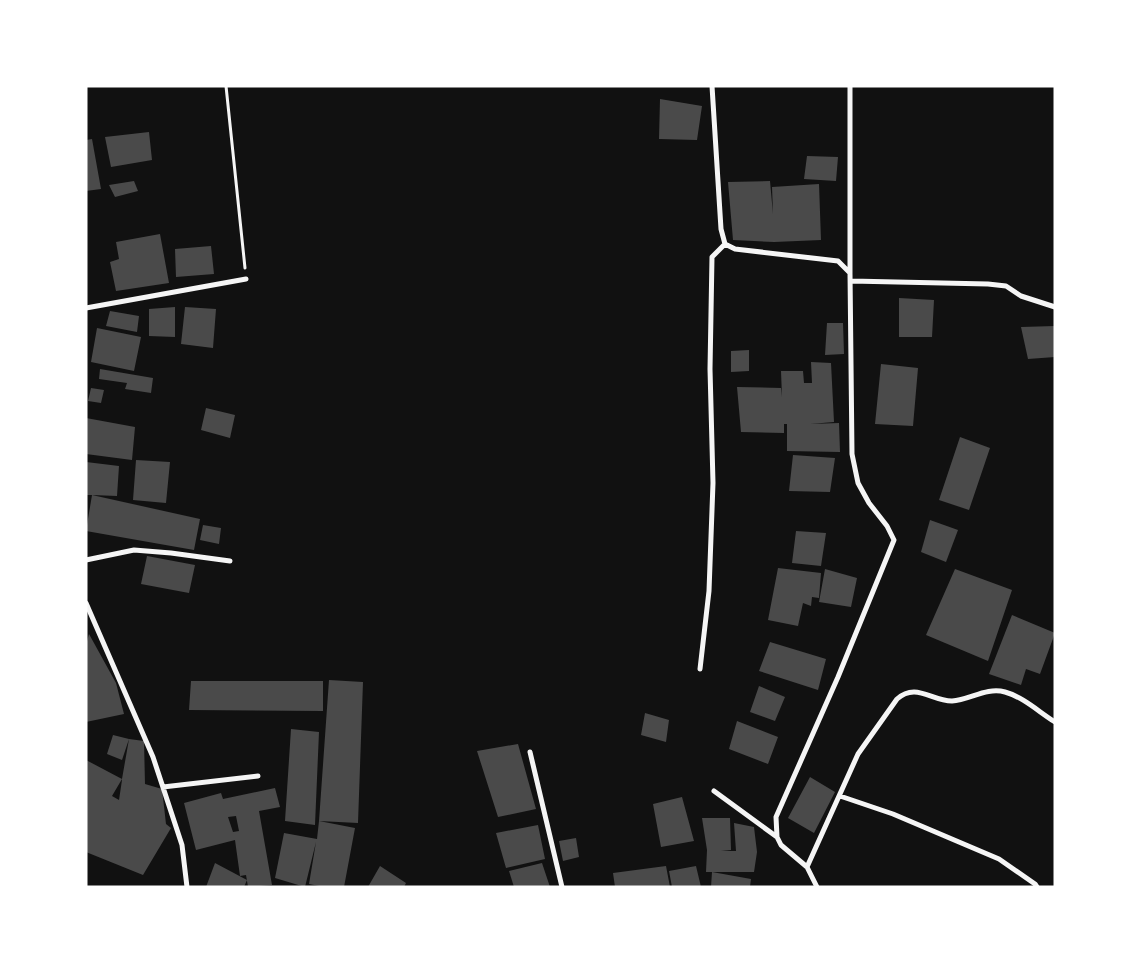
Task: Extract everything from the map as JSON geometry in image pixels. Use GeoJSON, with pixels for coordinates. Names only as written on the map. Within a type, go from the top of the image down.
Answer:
{"type":"FeatureCollection","features":[{"type":"Feature","properties":{"kind":"street"},"geometry":{"type":"LineString","coordinates":[[712,86],[721,229],[725,244],[735,249],[838,261],[850,273]]}},
{"type":"Feature","properties":{"kind":"street"},"geometry":{"type":"LineString","coordinates":[[817,887],[807,868],[781,846],[777,837],[776,817],[838,678],[894,540],[888,526],[869,502],[858,483],[852,454],[850,86]]}},
{"type":"Feature","properties":{"kind":"street"},"geometry":{"type":"LineString","coordinates":[[700,669],[709,591],[713,483],[710,369],[712,257],[725,244]]}},
{"type":"Feature","properties":{"kind":"street"},"geometry":{"type":"LineString","coordinates":[[86,308],[246,279]]}},
{"type":"Feature","properties":{"kind":"street"},"geometry":{"type":"LineString","coordinates":[[851,281],[1006,286],[1021,296],[1055,307]]}},
{"type":"Feature","properties":{"kind":"street"},"geometry":{"type":"LineString","coordinates":[[86,560],[134,550],[230,561]]}},
{"type":"Feature","properties":{"kind":"street"},"geometry":{"type":"LineString","coordinates":[[86,603],[153,757],[182,845],[187,887]]}},
{"type":"Feature","properties":{"kind":"street"},"geometry":{"type":"LineString","coordinates":[[807,868],[858,754],[897,699],[910,691],[950,701],[985,692],[1005,692],[1019,698],[1055,722]]}},
{"type":"Feature","properties":{"kind":"street"},"geometry":{"type":"LineString","coordinates":[[530,752],[562,887]]}},
{"type":"Feature","properties":{"kind":"street"},"geometry":{"type":"LineString","coordinates":[[163,787],[258,776]]}},
{"type":"Feature","properties":{"kind":"street"},"geometry":{"type":"LineString","coordinates":[[714,791],[777,837]]}},
{"type":"Feature","properties":{"kind":"street"},"geometry":{"type":"LineString","coordinates":[[840,796],[893,814],[999,859],[1037,887]]}},
{"type":"Feature","properties":{"kind":"path"},"geometry":{"type":"LineString","coordinates":[[226,86],[246,279]]}},
{"type":"Feature","properties":{"kind":"building"},"geometry":{"type":"Polygon","coordinates":[[[660,99],[702,106],[697,140],[659,139],[660,99]]]}},
{"type":"Feature","properties":{"kind":"building"},"geometry":{"type":"Polygon","coordinates":[[[149,132],[152,160],[111,167],[105,137],[149,132]]]}},
{"type":"Feature","properties":{"kind":"building"},"geometry":{"type":"Polygon","coordinates":[[[92,139],[101,189],[86,191],[86,140],[92,139]]]}},
{"type":"Feature","properties":{"kind":"building"},"geometry":{"type":"Polygon","coordinates":[[[807,156],[838,157],[836,181],[804,179],[807,156]]]}},
{"type":"Feature","properties":{"kind":"building"},"geometry":{"type":"Polygon","coordinates":[[[134,181],[138,191],[115,197],[109,185],[134,181]]]}},
{"type":"Feature","properties":{"kind":"building"},"geometry":{"type":"Polygon","coordinates":[[[770,181],[773,214],[772,187],[819,184],[821,240],[774,242],[733,240],[728,182],[770,181]]]}},
{"type":"Feature","properties":{"kind":"building"},"geometry":{"type":"Polygon","coordinates":[[[160,234],[169,283],[116,291],[110,262],[119,259],[116,242],[160,234]]]}},
{"type":"Feature","properties":{"kind":"building"},"geometry":{"type":"Polygon","coordinates":[[[211,246],[214,274],[176,277],[175,249],[211,246]]]}},
{"type":"Feature","properties":{"kind":"building"},"geometry":{"type":"Polygon","coordinates":[[[899,298],[934,300],[932,337],[899,337],[899,298]]]}},
{"type":"Feature","properties":{"kind":"building"},"geometry":{"type":"Polygon","coordinates":[[[175,307],[175,337],[149,336],[149,309],[175,307]]]}},
{"type":"Feature","properties":{"kind":"building"},"geometry":{"type":"Polygon","coordinates":[[[185,307],[216,309],[213,348],[181,344],[185,307]]]}},
{"type":"Feature","properties":{"kind":"building"},"geometry":{"type":"Polygon","coordinates":[[[110,311],[139,316],[137,332],[106,326],[110,311]]]}},
{"type":"Feature","properties":{"kind":"building"},"geometry":{"type":"Polygon","coordinates":[[[827,323],[843,323],[844,354],[825,355],[827,323]]]}},
{"type":"Feature","properties":{"kind":"building"},"geometry":{"type":"Polygon","coordinates":[[[1055,326],[1055,357],[1028,359],[1021,327],[1055,326]]]}},
{"type":"Feature","properties":{"kind":"building"},"geometry":{"type":"Polygon","coordinates":[[[97,328],[141,337],[134,371],[91,362],[97,328]]]}},
{"type":"Feature","properties":{"kind":"building"},"geometry":{"type":"Polygon","coordinates":[[[749,350],[749,371],[731,372],[731,351],[749,350]]]}},
{"type":"Feature","properties":{"kind":"building"},"geometry":{"type":"Polygon","coordinates":[[[811,362],[831,363],[834,422],[810,424],[839,423],[840,452],[787,451],[787,424],[784,424],[784,433],[741,432],[737,387],[781,388],[782,397],[781,371],[803,371],[804,383],[812,383],[811,362]]]}},
{"type":"Feature","properties":{"kind":"building"},"geometry":{"type":"Polygon","coordinates":[[[881,364],[918,368],[913,426],[875,424],[881,364]]]}},
{"type":"Feature","properties":{"kind":"building"},"geometry":{"type":"Polygon","coordinates":[[[100,369],[153,378],[151,393],[125,389],[127,383],[99,379],[100,369]]]}},
{"type":"Feature","properties":{"kind":"building"},"geometry":{"type":"Polygon","coordinates":[[[91,388],[104,390],[101,403],[88,401],[91,388]]]}},
{"type":"Feature","properties":{"kind":"building"},"geometry":{"type":"Polygon","coordinates":[[[206,408],[235,415],[230,438],[201,430],[206,408]]]}},
{"type":"Feature","properties":{"kind":"building"},"geometry":{"type":"Polygon","coordinates":[[[86,418],[135,427],[132,460],[86,454],[86,418]]]}},
{"type":"Feature","properties":{"kind":"building"},"geometry":{"type":"Polygon","coordinates":[[[960,437],[990,448],[969,510],[939,500],[960,437]]]}},
{"type":"Feature","properties":{"kind":"building"},"geometry":{"type":"Polygon","coordinates":[[[793,455],[835,458],[830,492],[789,491],[793,455]]]}},
{"type":"Feature","properties":{"kind":"building"},"geometry":{"type":"Polygon","coordinates":[[[136,460],[170,462],[166,503],[133,500],[136,460]]]}},
{"type":"Feature","properties":{"kind":"building"},"geometry":{"type":"Polygon","coordinates":[[[86,462],[119,466],[117,496],[86,495],[86,462]]]}},
{"type":"Feature","properties":{"kind":"building"},"geometry":{"type":"Polygon","coordinates":[[[92,495],[200,519],[194,550],[86,531],[92,495]]]}},
{"type":"Feature","properties":{"kind":"building"},"geometry":{"type":"Polygon","coordinates":[[[930,520],[958,530],[946,562],[921,552],[930,520]]]}},
{"type":"Feature","properties":{"kind":"building"},"geometry":{"type":"Polygon","coordinates":[[[203,525],[221,528],[219,544],[200,540],[203,525]]]}},
{"type":"Feature","properties":{"kind":"building"},"geometry":{"type":"Polygon","coordinates":[[[796,531],[826,533],[821,566],[792,563],[796,531]]]}},
{"type":"Feature","properties":{"kind":"building"},"geometry":{"type":"Polygon","coordinates":[[[147,556],[195,565],[189,593],[141,584],[147,556]]]}},
{"type":"Feature","properties":{"kind":"building"},"geometry":{"type":"Polygon","coordinates":[[[778,568],[821,573],[819,598],[812,597],[811,606],[803,603],[798,626],[768,620],[778,568]]]}},
{"type":"Feature","properties":{"kind":"building"},"geometry":{"type":"Polygon","coordinates":[[[825,569],[857,578],[851,607],[819,602],[825,569]]]}},
{"type":"Feature","properties":{"kind":"building"},"geometry":{"type":"Polygon","coordinates":[[[955,569],[1012,590],[988,661],[926,635],[955,569]]]}},
{"type":"Feature","properties":{"kind":"building"},"geometry":{"type":"Polygon","coordinates":[[[1012,615],[1055,633],[1040,674],[1026,669],[1021,685],[989,674],[1012,615]]]}},
{"type":"Feature","properties":{"kind":"building"},"geometry":{"type":"Polygon","coordinates":[[[89,634],[116,683],[124,714],[86,722],[86,645],[89,634]]]}},
{"type":"Feature","properties":{"kind":"building"},"geometry":{"type":"Polygon","coordinates":[[[770,642],[826,659],[818,690],[759,671],[770,642]]]}},
{"type":"Feature","properties":{"kind":"building"},"geometry":{"type":"Polygon","coordinates":[[[329,680],[363,682],[358,823],[319,821],[329,680]]]}},
{"type":"Feature","properties":{"kind":"building"},"geometry":{"type":"Polygon","coordinates":[[[191,681],[323,681],[323,711],[189,710],[191,681]]]}},
{"type":"Feature","properties":{"kind":"building"},"geometry":{"type":"Polygon","coordinates":[[[759,686],[785,697],[775,721],[750,712],[759,686]]]}},
{"type":"Feature","properties":{"kind":"building"},"geometry":{"type":"Polygon","coordinates":[[[645,713],[669,720],[666,742],[641,735],[645,713]]]}},
{"type":"Feature","properties":{"kind":"building"},"geometry":{"type":"Polygon","coordinates":[[[737,721],[778,737],[768,764],[729,749],[737,721]]]}},
{"type":"Feature","properties":{"kind":"building"},"geometry":{"type":"Polygon","coordinates":[[[291,729],[319,732],[315,825],[285,821],[291,729]]]}},
{"type":"Feature","properties":{"kind":"building"},"geometry":{"type":"Polygon","coordinates":[[[113,735],[129,739],[122,760],[107,754],[113,735]]]}},
{"type":"Feature","properties":{"kind":"building"},"geometry":{"type":"Polygon","coordinates":[[[129,739],[144,741],[145,784],[162,789],[166,824],[171,828],[143,875],[86,852],[86,760],[122,779],[129,739]],[[122,779],[112,796],[119,800],[122,779]]]}},
{"type":"Feature","properties":{"kind":"building"},"geometry":{"type":"Polygon","coordinates":[[[518,744],[536,809],[498,817],[477,751],[518,744]]]}},
{"type":"Feature","properties":{"kind":"building"},"geometry":{"type":"Polygon","coordinates":[[[810,777],[835,792],[814,833],[788,818],[810,777]]]}},
{"type":"Feature","properties":{"kind":"building"},"geometry":{"type":"Polygon","coordinates":[[[275,788],[280,807],[259,811],[272,885],[248,887],[246,875],[240,876],[235,840],[196,850],[184,803],[221,793],[223,799],[275,788]],[[236,816],[228,817],[233,832],[239,831],[236,816]]]}},
{"type":"Feature","properties":{"kind":"building"},"geometry":{"type":"Polygon","coordinates":[[[682,797],[694,841],[661,847],[653,804],[682,797]]]}},
{"type":"Feature","properties":{"kind":"building"},"geometry":{"type":"Polygon","coordinates":[[[702,818],[730,818],[731,850],[721,851],[736,851],[734,823],[754,827],[757,852],[754,872],[706,872],[707,850],[702,818]]]}},
{"type":"Feature","properties":{"kind":"building"},"geometry":{"type":"Polygon","coordinates":[[[319,821],[355,828],[344,887],[324,887],[309,884],[316,842],[305,887],[275,878],[284,833],[317,839],[319,821]]]}},
{"type":"Feature","properties":{"kind":"building"},"geometry":{"type":"Polygon","coordinates":[[[538,825],[545,859],[506,868],[496,833],[538,825]]]}},
{"type":"Feature","properties":{"kind":"building"},"geometry":{"type":"Polygon","coordinates":[[[576,838],[579,857],[563,861],[559,841],[576,838]]]}},
{"type":"Feature","properties":{"kind":"building"},"geometry":{"type":"Polygon","coordinates":[[[215,863],[247,880],[244,887],[206,887],[215,863]]]}},
{"type":"Feature","properties":{"kind":"building"},"geometry":{"type":"Polygon","coordinates":[[[542,863],[550,887],[514,887],[509,871],[542,863]]]}},
{"type":"Feature","properties":{"kind":"building"},"geometry":{"type":"Polygon","coordinates":[[[380,866],[406,883],[404,887],[368,887],[380,866]]]}},
{"type":"Feature","properties":{"kind":"building"},"geometry":{"type":"Polygon","coordinates":[[[666,866],[670,887],[615,887],[613,873],[666,866]]]}},
{"type":"Feature","properties":{"kind":"building"},"geometry":{"type":"Polygon","coordinates":[[[696,866],[701,887],[672,887],[669,871],[696,866]]]}},
{"type":"Feature","properties":{"kind":"building"},"geometry":{"type":"Polygon","coordinates":[[[712,872],[751,879],[750,887],[711,887],[712,872]]]}}]}
